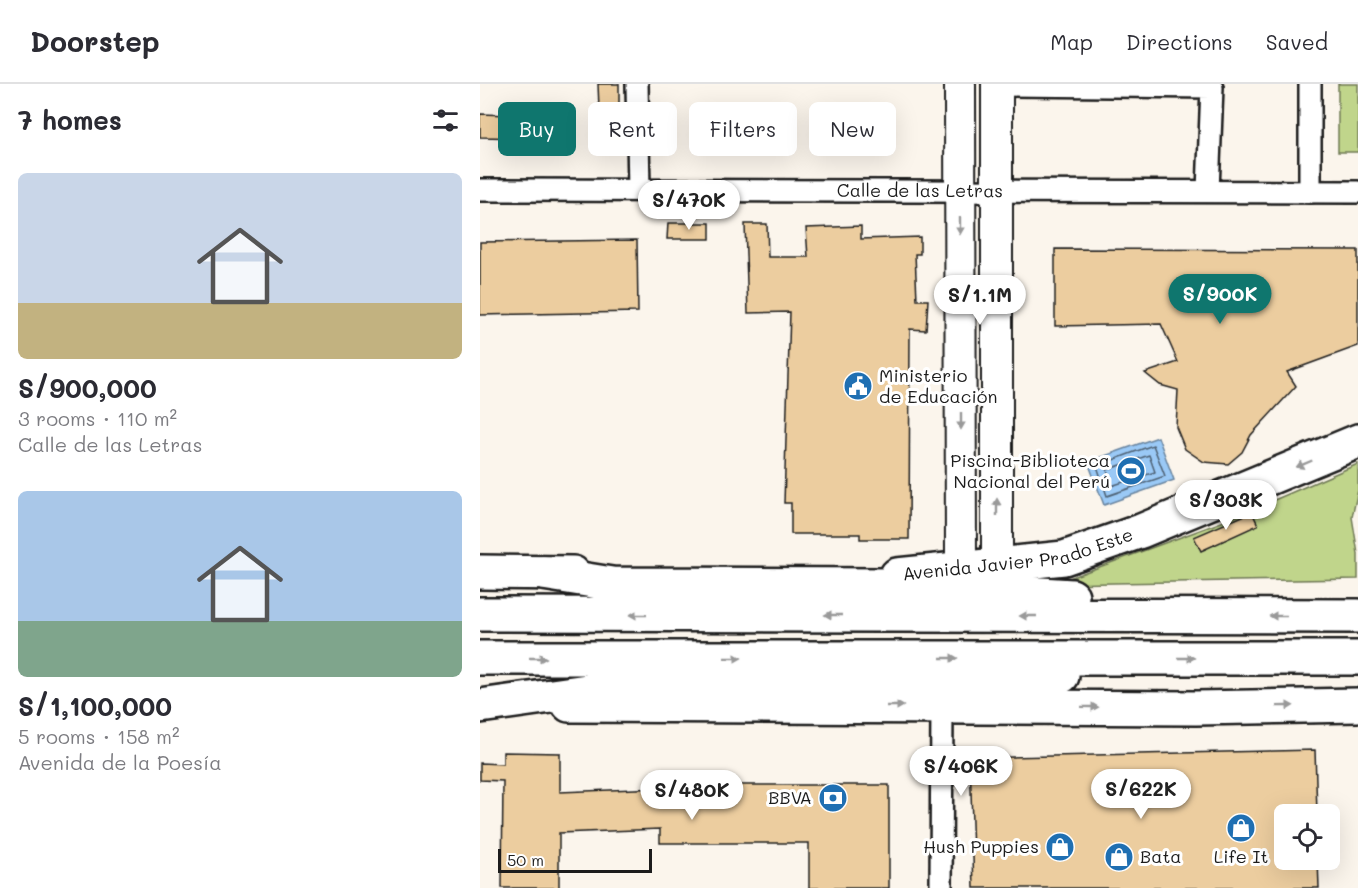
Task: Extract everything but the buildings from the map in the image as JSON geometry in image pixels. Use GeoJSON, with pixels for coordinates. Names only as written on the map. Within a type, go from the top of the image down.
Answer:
{"type":"FeatureCollection","features":[{"type":"Feature","properties":{"kind":"main road","name":"Avenida Javier Prado Este"},"geometry":{"type":"LineString","coordinates":[[480,572],[904,575],[1064,558],[1198,508],[1358,441]]}},
{"type":"Feature","properties":{"kind":"main road"},"geometry":{"type":"LineString","coordinates":[[543,573],[612,584],[892,585],[1052,594],[1120,602],[1192,616]]}},
{"type":"Feature","properties":{"kind":"main road"},"geometry":{"type":"LineString","coordinates":[[480,614],[1358,615]]}},
{"type":"Feature","properties":{"kind":"main road"},"geometry":{"type":"LineString","coordinates":[[480,658],[1358,658]]}},
{"type":"Feature","properties":{"kind":"main road"},"geometry":{"type":"LineString","coordinates":[[480,706],[594,690],[629,688],[1025,681],[1101,670],[1155,658]]}},
{"type":"Feature","properties":{"kind":"main road"},"geometry":{"type":"LineString","coordinates":[[480,706],[1196,708],[1358,705]]}},
{"type":"Feature","properties":{"kind":"street"},"geometry":{"type":"LineString","coordinates":[[637,84],[639,190]]}},
{"type":"Feature","properties":{"kind":"street"},"geometry":{"type":"LineString","coordinates":[[960,84],[961,570]]}},
{"type":"Feature","properties":{"kind":"street"},"geometry":{"type":"LineString","coordinates":[[1310,84],[1310,192]]}},
{"type":"Feature","properties":{"kind":"street"},"geometry":{"type":"LineString","coordinates":[[997,566],[997,85],[1217,87],[1208,191]]}},
{"type":"Feature","properties":{"kind":"street","name":"Calle de las Letras"},"geometry":{"type":"LineString","coordinates":[[480,190],[1358,192]]}},
{"type":"Feature","properties":{"kind":"street"},"geometry":{"type":"LineString","coordinates":[[960,349],[997,351]]}},
{"type":"Feature","properties":{"kind":"street"},"geometry":{"type":"LineString","coordinates":[[941,888],[942,706]]}},
{"type":"Feature","properties":{"kind":"green space"},"geometry":{"type":"Polygon","coordinates":[[[1338,84],[1358,84],[1358,152],[1338,152],[1338,84]]]}},
{"type":"Feature","properties":{"kind":"green space"},"geometry":{"type":"Polygon","coordinates":[[[1358,464],[1358,490],[1352,517],[1358,554],[1358,579],[1053,584],[1230,519],[1358,464]]]}},
{"type":"Feature","properties":{"kind":"water","name":"Piscina-Biblioteca Nacional del Perú"},"geometry":{"type":"Polygon","coordinates":[[[1158,437],[1174,480],[1104,505],[1088,462],[1158,437]]]}},
{"type":"Feature","properties":{"kind":"place","name":"Ministerio de Educación"},"geometry":{"type":"Point","coordinates":[858,386]}},
{"type":"Feature","properties":{"kind":"place","name":"Piscina-Biblioteca Nacional del Perú"},"geometry":{"type":"Point","coordinates":[1131,471]}},
{"type":"Feature","properties":{"kind":"place","name":"BBVA"},"geometry":{"type":"Point","coordinates":[833,798]}},
{"type":"Feature","properties":{"kind":"place","name":"Life It"},"geometry":{"type":"Point","coordinates":[1241,828]}},
{"type":"Feature","properties":{"kind":"place","name":"Hush Puppies"},"geometry":{"type":"Point","coordinates":[1060,847]}},
{"type":"Feature","properties":{"kind":"place","name":"Bata"},"geometry":{"type":"Point","coordinates":[1119,857]}}]}
